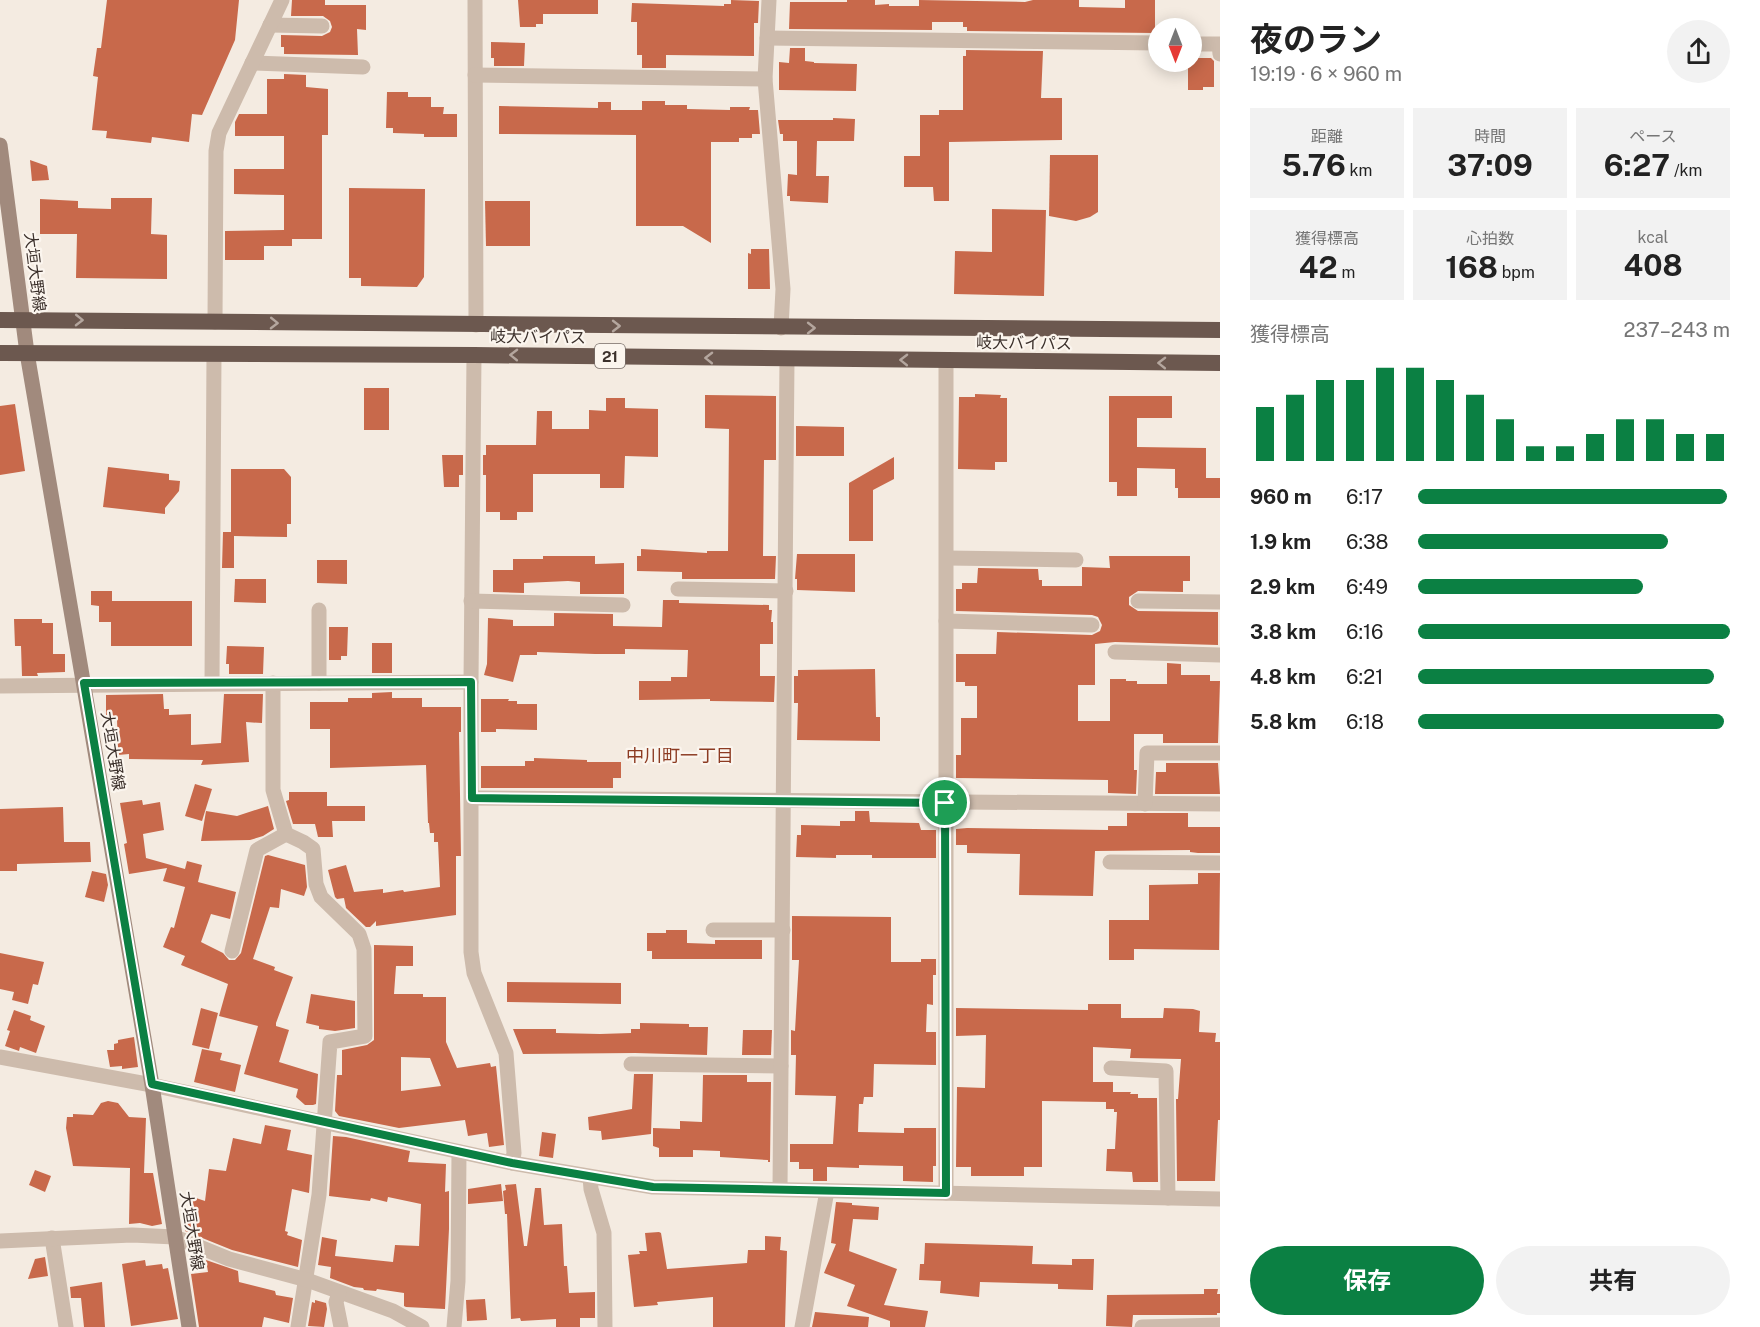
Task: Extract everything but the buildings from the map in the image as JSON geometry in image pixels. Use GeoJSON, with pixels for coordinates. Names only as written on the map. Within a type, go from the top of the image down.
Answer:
{"type":"FeatureCollection","features":[{"type":"Feature","properties":{"kind":"highway","name":"岐大バイパス"},"geometry":{"type":"LineString","coordinates":[[0,320],[1220,330]]}},
{"type":"Feature","properties":{"kind":"highway","name":"岐大バイパス"},"geometry":{"type":"LineString","coordinates":[[0,353],[474,355],[1220,363]]}},
{"type":"Feature","properties":{"kind":"main road","name":"大垣大野線"},"geometry":{"type":"LineString","coordinates":[[0,145],[27,353],[152,1084],[189,1327]]}},
{"type":"Feature","properties":{"kind":"street"},"geometry":{"type":"LineString","coordinates":[[215,322],[216,151],[219,133],[282,0]]}},
{"type":"Feature","properties":{"kind":"street"},"geometry":{"type":"LineString","coordinates":[[475,0],[476,325]]}},
{"type":"Feature","properties":{"kind":"street"},"geometry":{"type":"LineString","coordinates":[[769,0],[765,79],[783,289],[782,328]]}},
{"type":"Feature","properties":{"kind":"street"},"geometry":{"type":"LineString","coordinates":[[270,25],[322,26]]}},
{"type":"Feature","properties":{"kind":"street"},"geometry":{"type":"LineString","coordinates":[[767,38],[1148,43]]}},
{"type":"Feature","properties":{"kind":"street"},"geometry":{"type":"LineString","coordinates":[[1202,44],[1219,44],[1220,54]]}},
{"type":"Feature","properties":{"kind":"street"},"geometry":{"type":"LineString","coordinates":[[252,63],[363,67]]}},
{"type":"Feature","properties":{"kind":"street"},"geometry":{"type":"LineString","coordinates":[[475,75],[765,79]]}},
{"type":"Feature","properties":{"kind":"street"},"geometry":{"type":"LineString","coordinates":[[212,683],[214,354]]}},
{"type":"Feature","properties":{"kind":"street"},"geometry":{"type":"LineString","coordinates":[[474,355],[471,952],[474,973],[506,1053],[514,1153],[512,1163]]}},
{"type":"Feature","properties":{"kind":"street"},"geometry":{"type":"LineString","coordinates":[[780,1189],[787,358]]}},
{"type":"Feature","properties":{"kind":"street"},"geometry":{"type":"LineString","coordinates":[[946,360],[946,1193]]}},
{"type":"Feature","properties":{"kind":"street"},"geometry":{"type":"LineString","coordinates":[[947,558],[1076,560]]}},
{"type":"Feature","properties":{"kind":"street"},"geometry":{"type":"LineString","coordinates":[[678,589],[786,591]]}},
{"type":"Feature","properties":{"kind":"street"},"geometry":{"type":"LineString","coordinates":[[471,601],[623,605]]}},
{"type":"Feature","properties":{"kind":"street"},"geometry":{"type":"LineString","coordinates":[[1138,601],[1220,602]]}},
{"type":"Feature","properties":{"kind":"street"},"geometry":{"type":"LineString","coordinates":[[319,610],[319,683]]}},
{"type":"Feature","properties":{"kind":"street"},"geometry":{"type":"LineString","coordinates":[[946,621],[1092,625]]}},
{"type":"Feature","properties":{"kind":"street"},"geometry":{"type":"LineString","coordinates":[[1115,652],[1220,656]]}},
{"type":"Feature","properties":{"kind":"street"},"geometry":{"type":"LineString","coordinates":[[0,686],[84,683],[471,682]]}},
{"type":"Feature","properties":{"kind":"street"},"geometry":{"type":"LineString","coordinates":[[273,683],[273,790],[285,834]]}},
{"type":"Feature","properties":{"kind":"street"},"geometry":{"type":"LineString","coordinates":[[1145,804],[1147,753],[1220,753]]}},
{"type":"Feature","properties":{"kind":"street"},"geometry":{"type":"LineString","coordinates":[[472,798],[1220,804]]}},
{"type":"Feature","properties":{"kind":"street"},"geometry":{"type":"LineString","coordinates":[[232,951],[257,850],[285,834]]}},
{"type":"Feature","properties":{"kind":"street"},"geometry":{"type":"LineString","coordinates":[[285,834],[313,849],[316,884],[321,897],[359,934],[364,949],[365,1036],[330,1042],[319,1195],[298,1327]]}},
{"type":"Feature","properties":{"kind":"street"},"geometry":{"type":"LineString","coordinates":[[1110,862],[1220,863]]}},
{"type":"Feature","properties":{"kind":"street"},"geometry":{"type":"LineString","coordinates":[[712,930],[783,930]]}},
{"type":"Feature","properties":{"kind":"street"},"geometry":{"type":"LineString","coordinates":[[0,1057],[152,1084],[512,1163],[653,1187],[1220,1199]]}},
{"type":"Feature","properties":{"kind":"street"},"geometry":{"type":"LineString","coordinates":[[631,1064],[782,1066]]}},
{"type":"Feature","properties":{"kind":"street"},"geometry":{"type":"LineString","coordinates":[[1111,1068],[1166,1071],[1168,1198]]}},
{"type":"Feature","properties":{"kind":"street"},"geometry":{"type":"LineString","coordinates":[[454,1327],[458,1281],[459,1152]]}},
{"type":"Feature","properties":{"kind":"street"},"geometry":{"type":"LineString","coordinates":[[590,1177],[591,1189],[604,1233],[605,1327]]}},
{"type":"Feature","properties":{"kind":"street"},"geometry":{"type":"LineString","coordinates":[[802,1327],[827,1191]]}},
{"type":"Feature","properties":{"kind":"street"},"geometry":{"type":"LineString","coordinates":[[0,1241],[132,1234],[175,1238],[230,1258],[307,1280],[393,1311],[422,1327]]}},
{"type":"Feature","properties":{"kind":"street"},"geometry":{"type":"LineString","coordinates":[[52,1238],[66,1327]]}},
{"type":"Feature","properties":{"kind":"street"},"geometry":{"type":"LineString","coordinates":[[339,1293],[336,1302],[341,1327]]}},
{"type":"Feature","properties":{"kind":"street"},"geometry":{"type":"LineString","coordinates":[[1142,1327],[1220,1325]]}},
{"type":"Feature","properties":{"kind":"district","name":"中川町一丁目"},"geometry":{"type":"Point","coordinates":[680,755]}},
{"type":"Feature","properties":{"kind":"route"},"geometry":{"type":"LineString","coordinates":[[471,682],[472,798],[945,803],[946,1193],[653,1187],[512,1163],[152,1084],[84,683],[471,682]]}}]}
